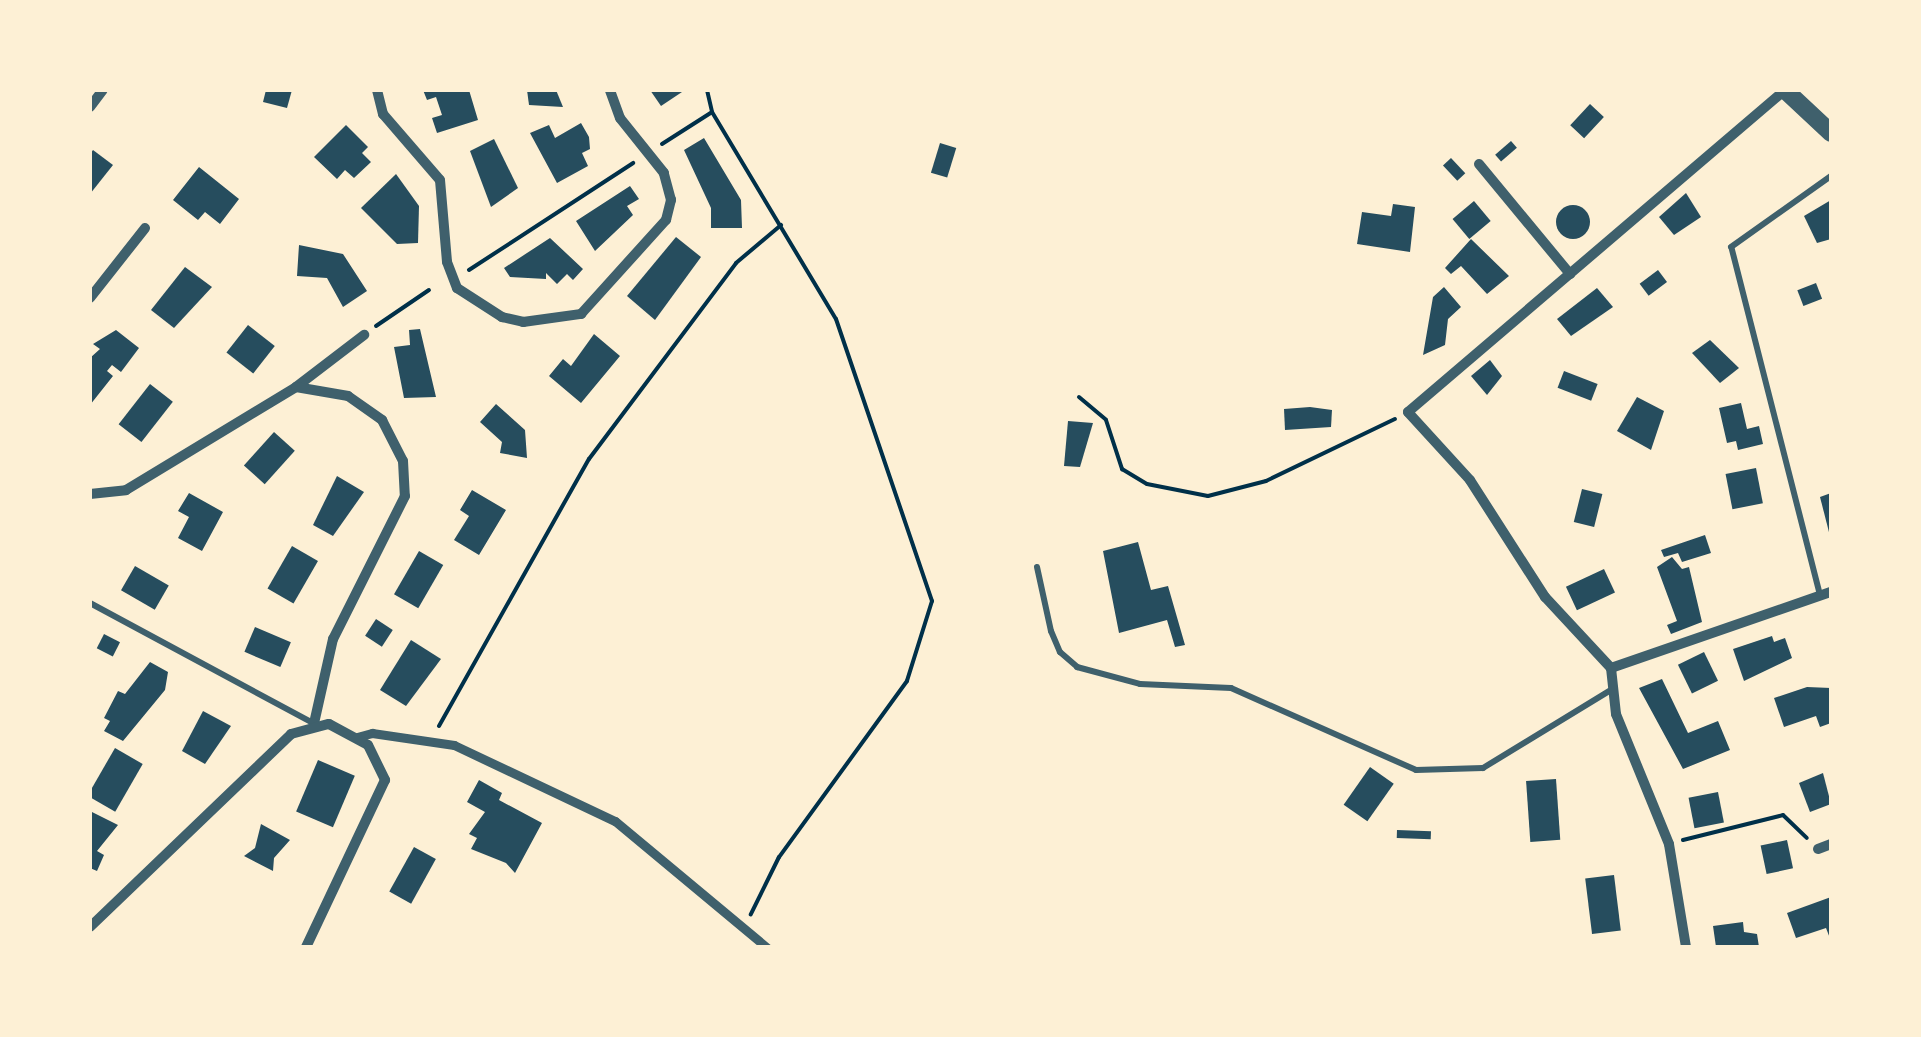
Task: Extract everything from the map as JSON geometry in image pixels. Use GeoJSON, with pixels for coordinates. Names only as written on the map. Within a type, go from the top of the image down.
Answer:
{"type":"FeatureCollection","features":[{"type":"Feature","properties":{"kind":"street"},"geometry":{"type":"LineString","coordinates":[[90,107],[102,90]]}},
{"type":"Feature","properties":{"kind":"street"},"geometry":{"type":"LineString","coordinates":[[377,90],[383,114],[446,193],[447,262],[457,288],[523,322],[581,314],[666,220],[670,200],[664,173],[620,118],[610,90]]}},
{"type":"Feature","properties":{"kind":"street"},"geometry":{"type":"LineString","coordinates":[[1686,947],[1669,844],[1611,690],[1611,668],[1545,597],[1470,480],[1408,412],[1785,90],[1831,134]]}},
{"type":"Feature","properties":{"kind":"street"},"geometry":{"type":"LineString","coordinates":[[1479,164],[1570,274]]}},
{"type":"Feature","properties":{"kind":"street"},"geometry":{"type":"LineString","coordinates":[[90,298],[145,228]]}},
{"type":"Feature","properties":{"kind":"street"},"geometry":{"type":"LineString","coordinates":[[90,494],[126,490],[296,387],[364,334]]}},
{"type":"Feature","properties":{"kind":"street"},"geometry":{"type":"LineString","coordinates":[[296,387],[348,396],[370,409],[393,433],[406,483],[402,508],[333,639],[314,723]]}},
{"type":"Feature","properties":{"kind":"street"},"geometry":{"type":"LineString","coordinates":[[1611,668],[1825,594]]}},
{"type":"Feature","properties":{"kind":"street"},"geometry":{"type":"LineString","coordinates":[[90,927],[291,734],[314,723],[357,737],[383,768],[381,800],[306,947]]}},
{"type":"Feature","properties":{"kind":"street"},"geometry":{"type":"LineString","coordinates":[[357,737],[372,732],[454,746],[615,821],[766,947]]}},
{"type":"Feature","properties":{"kind":"street"},"geometry":{"type":"LineString","coordinates":[[1818,849],[1831,844]]}},
{"type":"Feature","properties":{"kind":"lane"},"geometry":{"type":"LineString","coordinates":[[1825,594],[1732,247],[1831,176]]}},
{"type":"Feature","properties":{"kind":"lane"},"geometry":{"type":"LineString","coordinates":[[1036,567],[1060,652],[1077,667],[1140,684],[1231,688],[1416,770],[1484,768],[1611,690]]}},
{"type":"Feature","properties":{"kind":"lane"},"geometry":{"type":"LineString","coordinates":[[90,603],[314,723]]}},
{"type":"Feature","properties":{"kind":"path"},"geometry":{"type":"LineString","coordinates":[[708,90],[712,112],[836,319],[932,601],[907,681],[779,856],[745,928]]}},
{"type":"Feature","properties":{"kind":"path"},"geometry":{"type":"LineString","coordinates":[[654,149],[712,112]]}},
{"type":"Feature","properties":{"kind":"path"},"geometry":{"type":"LineString","coordinates":[[465,273],[645,155]]}},
{"type":"Feature","properties":{"kind":"path"},"geometry":{"type":"LineString","coordinates":[[431,742],[589,458],[736,263],[781,225]]}},
{"type":"Feature","properties":{"kind":"path"},"geometry":{"type":"LineString","coordinates":[[364,334],[429,290]]}},
{"type":"Feature","properties":{"kind":"path"},"geometry":{"type":"LineString","coordinates":[[1080,397],[1095,404],[1106,420],[1122,469],[1147,484],[1208,496],[1266,481],[1408,412]]}},
{"type":"Feature","properties":{"kind":"path"},"geometry":{"type":"LineString","coordinates":[[1669,844],[1783,816],[1818,849]]}},
{"type":"Feature","properties":{"kind":"building"},"geometry":{"type":"Polygon","coordinates":[[[266,90],[292,90],[287,108],[263,102],[266,90]]]}},
{"type":"Feature","properties":{"kind":"building"},"geometry":{"type":"Polygon","coordinates":[[[423,90],[469,90],[478,120],[437,133],[432,118],[442,115],[436,97],[427,100],[423,90]]]}},
{"type":"Feature","properties":{"kind":"building"},"geometry":{"type":"Polygon","coordinates":[[[527,90],[556,90],[563,107],[529,105],[527,90]]]}},
{"type":"Feature","properties":{"kind":"building"},"geometry":{"type":"Polygon","coordinates":[[[650,90],[685,90],[661,106],[650,90]]]}},
{"type":"Feature","properties":{"kind":"building"},"geometry":{"type":"Polygon","coordinates":[[[1590,104],[1604,117],[1584,138],[1570,125],[1590,104]]]}},
{"type":"Feature","properties":{"kind":"building"},"geometry":{"type":"Polygon","coordinates":[[[581,123],[589,137],[590,149],[582,153],[588,166],[557,183],[530,133],[549,125],[555,138],[581,123]]]}},
{"type":"Feature","properties":{"kind":"building"},"geometry":{"type":"Polygon","coordinates":[[[346,125],[368,147],[362,153],[371,162],[354,178],[345,170],[337,179],[314,157],[346,125]]]}},
{"type":"Feature","properties":{"kind":"building"},"geometry":{"type":"Polygon","coordinates":[[[704,138],[741,200],[742,228],[711,228],[711,208],[684,150],[704,138]]]}},
{"type":"Feature","properties":{"kind":"building"},"geometry":{"type":"Polygon","coordinates":[[[494,139],[518,188],[491,207],[470,151],[494,139]]]}},
{"type":"Feature","properties":{"kind":"building"},"geometry":{"type":"Polygon","coordinates":[[[1511,141],[1517,148],[1501,162],[1495,155],[1511,141]]]}},
{"type":"Feature","properties":{"kind":"building"},"geometry":{"type":"Polygon","coordinates":[[[940,143],[956,148],[947,178],[931,173],[940,143]]]}},
{"type":"Feature","properties":{"kind":"building"},"geometry":{"type":"Polygon","coordinates":[[[93,150],[113,165],[90,194],[90,154],[93,150]]]}},
{"type":"Feature","properties":{"kind":"building"},"geometry":{"type":"Polygon","coordinates":[[[1451,158],[1465,173],[1457,181],[1443,166],[1451,158]]]}},
{"type":"Feature","properties":{"kind":"building"},"geometry":{"type":"Polygon","coordinates":[[[199,167],[239,199],[220,224],[205,212],[198,220],[173,200],[199,167]]]}},
{"type":"Feature","properties":{"kind":"building"},"geometry":{"type":"Polygon","coordinates":[[[396,174],[419,206],[418,243],[397,244],[361,208],[396,174]]]}},
{"type":"Feature","properties":{"kind":"building"},"geometry":{"type":"Polygon","coordinates":[[[630,186],[639,199],[627,206],[633,215],[595,251],[576,221],[630,186]]]}},
{"type":"Feature","properties":{"kind":"building"},"geometry":{"type":"Polygon","coordinates":[[[1686,193],[1701,217],[1674,235],[1659,217],[1686,193]]]}},
{"type":"Feature","properties":{"kind":"building"},"geometry":{"type":"Polygon","coordinates":[[[1831,200],[1831,239],[1817,243],[1804,216],[1831,200]]]}},
{"type":"Feature","properties":{"kind":"building"},"geometry":{"type":"Polygon","coordinates":[[[1474,201],[1491,221],[1469,239],[1453,219],[1474,201]]]}},
{"type":"Feature","properties":{"kind":"building"},"geometry":{"type":"Polygon","coordinates":[[[1393,204],[1415,207],[1410,252],[1357,244],[1362,212],[1391,216],[1393,204]]]}},
{"type":"Feature","properties":{"kind":"building"},"geometry":{"type":"Polygon","coordinates":[[[1573,205],[1585,210],[1590,222],[1585,234],[1573,239],[1561,234],[1556,222],[1561,210],[1573,205]]]}},
{"type":"Feature","properties":{"kind":"building"},"geometry":{"type":"Polygon","coordinates":[[[676,237],[701,257],[655,320],[627,296],[676,237]]]}},
{"type":"Feature","properties":{"kind":"building"},"geometry":{"type":"Polygon","coordinates":[[[550,238],[583,269],[573,280],[567,274],[557,284],[546,273],[546,279],[510,277],[504,268],[550,238]]]}},
{"type":"Feature","properties":{"kind":"building"},"geometry":{"type":"Polygon","coordinates":[[[1471,239],[1509,276],[1487,294],[1461,266],[1451,274],[1445,268],[1471,239]]]}},
{"type":"Feature","properties":{"kind":"building"},"geometry":{"type":"Polygon","coordinates":[[[299,245],[343,254],[367,291],[343,307],[327,278],[297,276],[299,245]]]}},
{"type":"Feature","properties":{"kind":"building"},"geometry":{"type":"Polygon","coordinates":[[[185,267],[212,287],[174,328],[151,310],[185,267]]]}},
{"type":"Feature","properties":{"kind":"building"},"geometry":{"type":"Polygon","coordinates":[[[1658,270],[1667,282],[1649,296],[1640,284],[1658,270]]]}},
{"type":"Feature","properties":{"kind":"building"},"geometry":{"type":"Polygon","coordinates":[[[1816,283],[1822,299],[1803,306],[1797,290],[1816,283]]]}},
{"type":"Feature","properties":{"kind":"building"},"geometry":{"type":"Polygon","coordinates":[[[1444,287],[1461,307],[1448,319],[1445,345],[1423,355],[1433,297],[1444,287]]]}},
{"type":"Feature","properties":{"kind":"building"},"geometry":{"type":"Polygon","coordinates":[[[1597,288],[1613,307],[1571,336],[1557,319],[1597,288]]]}},
{"type":"Feature","properties":{"kind":"building"},"geometry":{"type":"Polygon","coordinates":[[[248,325],[275,346],[253,374],[226,353],[248,325]]]}},
{"type":"Feature","properties":{"kind":"building"},"geometry":{"type":"Polygon","coordinates":[[[420,329],[436,397],[404,398],[394,347],[410,345],[409,330],[420,329]]]}},
{"type":"Feature","properties":{"kind":"building"},"geometry":{"type":"Polygon","coordinates":[[[116,330],[139,348],[121,372],[112,365],[107,371],[113,376],[90,405],[90,358],[100,349],[93,344],[116,330]]]}},
{"type":"Feature","properties":{"kind":"building"},"geometry":{"type":"Polygon","coordinates":[[[594,334],[620,356],[581,403],[549,376],[563,359],[571,366],[594,334]]]}},
{"type":"Feature","properties":{"kind":"building"},"geometry":{"type":"Polygon","coordinates":[[[1710,340],[1739,368],[1720,383],[1692,353],[1710,340]]]}},
{"type":"Feature","properties":{"kind":"building"},"geometry":{"type":"Polygon","coordinates":[[[1490,360],[1502,376],[1487,395],[1471,376],[1490,360]]]}},
{"type":"Feature","properties":{"kind":"building"},"geometry":{"type":"Polygon","coordinates":[[[1564,371],[1598,384],[1591,401],[1558,388],[1564,371]]]}},
{"type":"Feature","properties":{"kind":"building"},"geometry":{"type":"Polygon","coordinates":[[[150,384],[173,402],[141,442],[119,424],[150,384]]]}},
{"type":"Feature","properties":{"kind":"building"},"geometry":{"type":"Polygon","coordinates":[[[1637,397],[1664,411],[1651,450],[1617,431],[1637,397]]]}},
{"type":"Feature","properties":{"kind":"building"},"geometry":{"type":"Polygon","coordinates":[[[1741,403],[1747,429],[1759,426],[1763,444],[1738,450],[1736,441],[1727,443],[1719,408],[1741,403]]]}},
{"type":"Feature","properties":{"kind":"building"},"geometry":{"type":"Polygon","coordinates":[[[496,404],[525,430],[527,458],[500,453],[502,442],[480,422],[496,404]]]}},
{"type":"Feature","properties":{"kind":"building"},"geometry":{"type":"Polygon","coordinates":[[[1284,409],[1332,410],[1331,427],[1285,430],[1284,409]]]}},
{"type":"Feature","properties":{"kind":"building"},"geometry":{"type":"Polygon","coordinates":[[[1068,421],[1093,423],[1080,467],[1064,466],[1068,421]]]}},
{"type":"Feature","properties":{"kind":"building"},"geometry":{"type":"Polygon","coordinates":[[[274,432],[295,451],[265,484],[244,465],[274,432]]]}},
{"type":"Feature","properties":{"kind":"building"},"geometry":{"type":"Polygon","coordinates":[[[1756,468],[1763,503],[1732,509],[1726,474],[1756,468]]]}},
{"type":"Feature","properties":{"kind":"building"},"geometry":{"type":"Polygon","coordinates":[[[337,476],[364,492],[333,536],[313,525],[337,476]]]}},
{"type":"Feature","properties":{"kind":"building"},"geometry":{"type":"Polygon","coordinates":[[[1582,489],[1602,494],[1594,527],[1574,522],[1582,489]]]}},
{"type":"Feature","properties":{"kind":"building"},"geometry":{"type":"Polygon","coordinates":[[[472,490],[506,510],[479,555],[454,540],[469,516],[460,510],[472,490]]]}},
{"type":"Feature","properties":{"kind":"building"},"geometry":{"type":"Polygon","coordinates":[[[189,493],[223,512],[202,551],[178,538],[189,517],[178,511],[189,493]]]}},
{"type":"Feature","properties":{"kind":"building"},"geometry":{"type":"Polygon","coordinates":[[[1831,493],[1831,536],[1830,536],[1820,497],[1831,493]]]}},
{"type":"Feature","properties":{"kind":"building"},"geometry":{"type":"Polygon","coordinates":[[[1705,535],[1711,553],[1682,562],[1678,553],[1664,557],[1661,550],[1705,535]]]}},
{"type":"Feature","properties":{"kind":"building"},"geometry":{"type":"Polygon","coordinates":[[[1138,542],[1151,590],[1168,586],[1185,645],[1175,647],[1167,620],[1119,633],[1103,551],[1138,542]]]}},
{"type":"Feature","properties":{"kind":"building"},"geometry":{"type":"Polygon","coordinates":[[[292,546],[318,561],[293,603],[268,588],[292,546]]]}},
{"type":"Feature","properties":{"kind":"building"},"geometry":{"type":"Polygon","coordinates":[[[419,551],[443,565],[418,608],[394,594],[419,551]]]}},
{"type":"Feature","properties":{"kind":"building"},"geometry":{"type":"Polygon","coordinates":[[[1672,557],[1682,569],[1689,567],[1702,622],[1671,634],[1667,625],[1677,621],[1657,567],[1672,557]]]}},
{"type":"Feature","properties":{"kind":"building"},"geometry":{"type":"Polygon","coordinates":[[[135,566],[169,586],[155,610],[121,590],[135,566]]]}},
{"type":"Feature","properties":{"kind":"building"},"geometry":{"type":"Polygon","coordinates":[[[1604,569],[1615,593],[1577,610],[1566,587],[1604,569]]]}},
{"type":"Feature","properties":{"kind":"building"},"geometry":{"type":"Polygon","coordinates":[[[376,619],[393,630],[382,647],[365,636],[376,619]]]}},
{"type":"Feature","properties":{"kind":"building"},"geometry":{"type":"Polygon","coordinates":[[[255,627],[291,642],[280,667],[244,652],[255,627]]]}},
{"type":"Feature","properties":{"kind":"building"},"geometry":{"type":"Polygon","coordinates":[[[104,634],[120,642],[113,656],[97,648],[104,634]]]}},
{"type":"Feature","properties":{"kind":"building"},"geometry":{"type":"Polygon","coordinates":[[[1772,636],[1774,642],[1785,638],[1792,658],[1744,681],[1733,649],[1772,636]]]}},
{"type":"Feature","properties":{"kind":"building"},"geometry":{"type":"Polygon","coordinates":[[[411,640],[441,659],[406,706],[380,690],[411,640]]]}},
{"type":"Feature","properties":{"kind":"building"},"geometry":{"type":"Polygon","coordinates":[[[1704,652],[1718,681],[1692,693],[1678,665],[1704,652]]]}},
{"type":"Feature","properties":{"kind":"building"},"geometry":{"type":"Polygon","coordinates":[[[150,662],[168,672],[165,690],[123,741],[104,731],[110,721],[104,718],[118,691],[125,694],[150,662]]]}},
{"type":"Feature","properties":{"kind":"building"},"geometry":{"type":"Polygon","coordinates":[[[1662,679],[1688,733],[1718,721],[1730,750],[1683,769],[1639,688],[1662,679]]]}},
{"type":"Feature","properties":{"kind":"building"},"geometry":{"type":"Polygon","coordinates":[[[1807,687],[1831,688],[1831,723],[1820,727],[1816,716],[1784,727],[1774,698],[1807,687]]]}},
{"type":"Feature","properties":{"kind":"building"},"geometry":{"type":"Polygon","coordinates":[[[203,711],[231,726],[205,764],[182,751],[203,711]]]}},
{"type":"Feature","properties":{"kind":"building"},"geometry":{"type":"Polygon","coordinates":[[[115,748],[143,764],[115,812],[90,797],[115,748]]]}},
{"type":"Feature","properties":{"kind":"building"},"geometry":{"type":"Polygon","coordinates":[[[318,760],[355,776],[333,827],[296,812],[318,760]]]}},
{"type":"Feature","properties":{"kind":"building"},"geometry":{"type":"Polygon","coordinates":[[[1370,767],[1394,784],[1367,821],[1344,805],[1370,767]]]}},
{"type":"Feature","properties":{"kind":"building"},"geometry":{"type":"Polygon","coordinates":[[[1823,773],[1831,804],[1810,812],[1799,783],[1823,773]]]}},
{"type":"Feature","properties":{"kind":"building"},"geometry":{"type":"Polygon","coordinates":[[[1556,779],[1560,840],[1530,842],[1526,781],[1556,779]]]}},
{"type":"Feature","properties":{"kind":"building"},"geometry":{"type":"Polygon","coordinates":[[[479,780],[502,793],[499,800],[542,823],[515,873],[506,863],[471,849],[477,838],[469,834],[485,812],[467,802],[479,780]]]}},
{"type":"Feature","properties":{"kind":"building"},"geometry":{"type":"Polygon","coordinates":[[[1718,792],[1724,822],[1694,828],[1689,798],[1718,792]]]}},
{"type":"Feature","properties":{"kind":"building"},"geometry":{"type":"Polygon","coordinates":[[[90,811],[118,825],[97,851],[104,855],[97,871],[90,868],[90,811]]]}},
{"type":"Feature","properties":{"kind":"building"},"geometry":{"type":"Polygon","coordinates":[[[261,824],[290,840],[274,858],[273,871],[244,856],[255,848],[261,824]]]}},
{"type":"Feature","properties":{"kind":"building"},"geometry":{"type":"Polygon","coordinates":[[[1397,830],[1431,831],[1431,839],[1397,838],[1397,830]]]}},
{"type":"Feature","properties":{"kind":"building"},"geometry":{"type":"Polygon","coordinates":[[[1787,840],[1793,868],[1767,874],[1761,846],[1787,840]]]}},
{"type":"Feature","properties":{"kind":"building"},"geometry":{"type":"Polygon","coordinates":[[[414,847],[436,859],[411,904],[389,892],[414,847]]]}},
{"type":"Feature","properties":{"kind":"building"},"geometry":{"type":"Polygon","coordinates":[[[1614,875],[1621,931],[1592,934],[1585,879],[1614,875]]]}},
{"type":"Feature","properties":{"kind":"building"},"geometry":{"type":"Polygon","coordinates":[[[1831,897],[1831,941],[1826,928],[1796,938],[1787,913],[1831,897]]]}},
{"type":"Feature","properties":{"kind":"building"},"geometry":{"type":"Polygon","coordinates":[[[1743,922],[1744,932],[1757,934],[1759,947],[1716,947],[1713,926],[1743,922]]]}}]}
